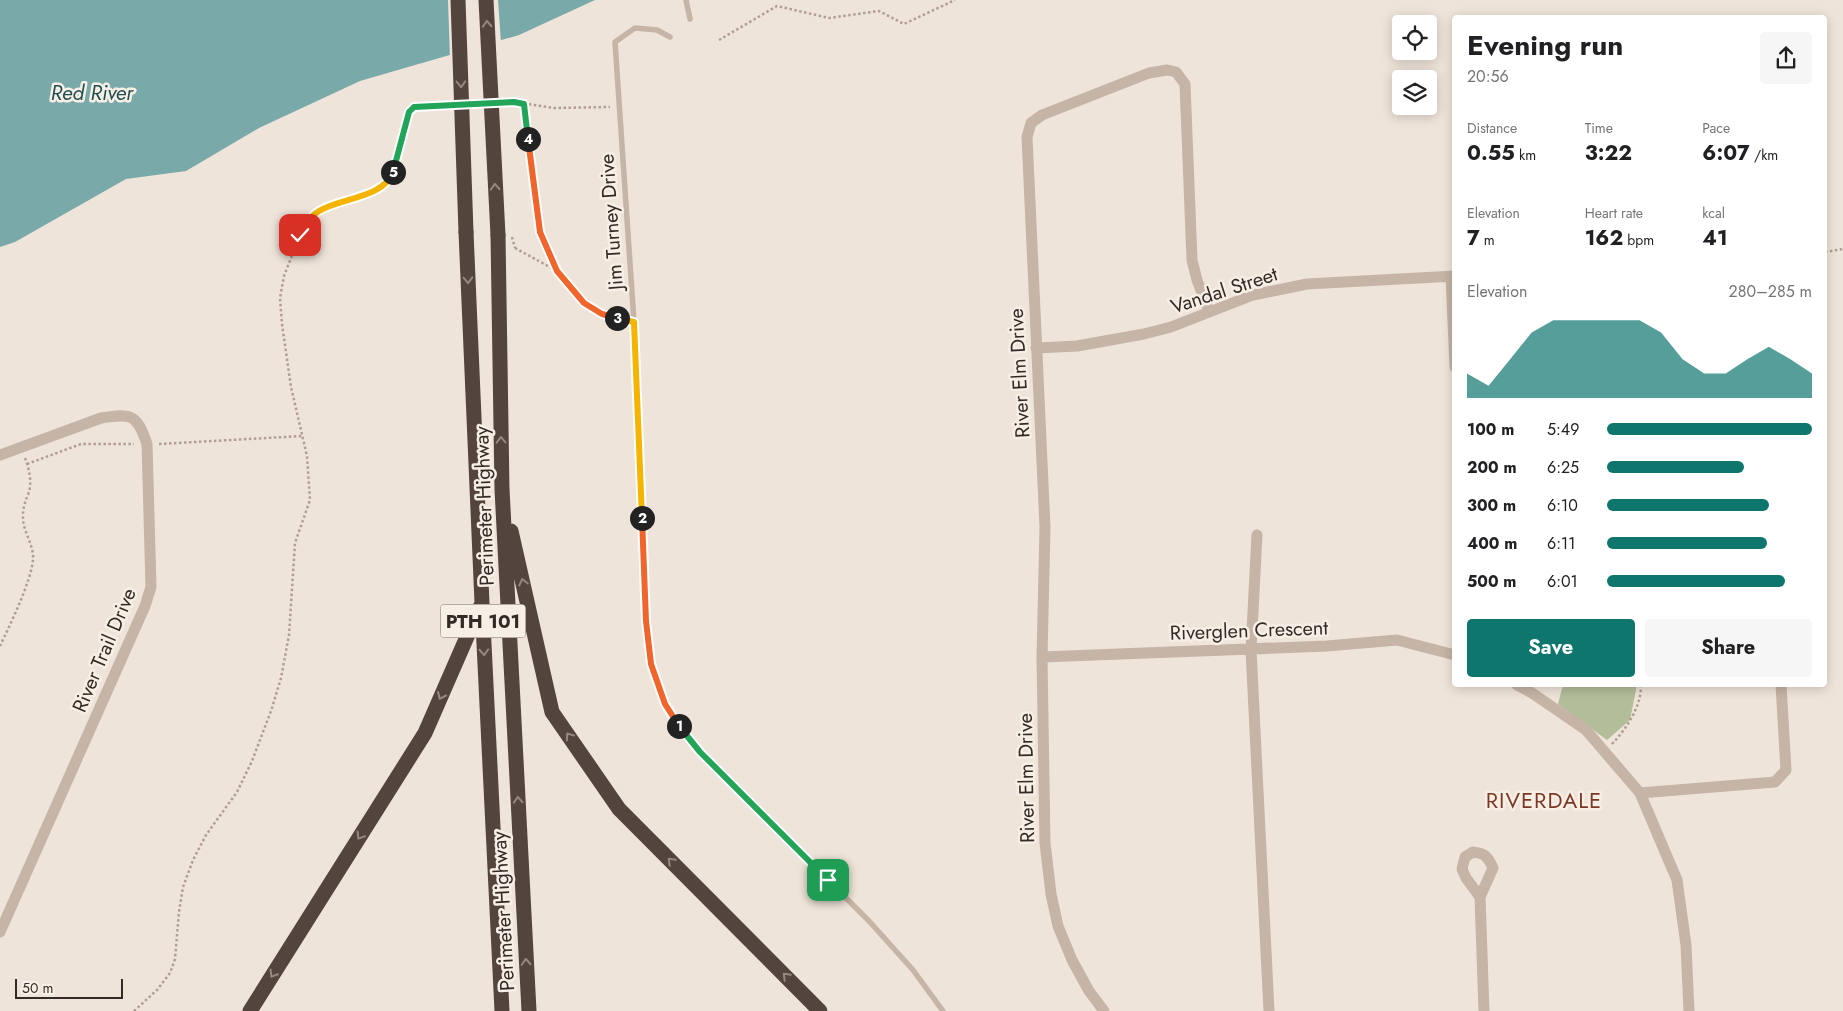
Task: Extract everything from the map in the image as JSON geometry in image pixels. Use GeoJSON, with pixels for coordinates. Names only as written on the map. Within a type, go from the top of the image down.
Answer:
{"type":"FeatureCollection","features":[{"type":"Feature","properties":{"kind":"highway","name":"Perimeter Highway"},"geometry":{"type":"LineString","coordinates":[[458,0],[482,603],[502,1011]]}},
{"type":"Feature","properties":{"kind":"highway","name":"Perimeter Highway"},"geometry":{"type":"LineString","coordinates":[[486,0],[498,235],[502,489],[528,1011]]}},
{"type":"Feature","properties":{"kind":"highway"},"geometry":{"type":"LineString","coordinates":[[502,489],[552,712],[620,809],[820,1011]]}},
{"type":"Feature","properties":{"kind":"highway"},"geometry":{"type":"LineString","coordinates":[[250,1011],[425,732],[482,603]]}},
{"type":"Feature","properties":{"kind":"street","name":"River Elm Drive"},"geometry":{"type":"LineString","coordinates":[[1104,1011],[1089,991],[1072,960],[1058,926],[1045,843],[1042,657],[1045,528],[1027,137],[1031,123],[1042,115],[1149,73],[1167,70],[1176,72],[1185,84],[1192,260],[1209,312]]}},
{"type":"Feature","properties":{"kind":"street","name":"Vandal Street"},"geometry":{"type":"LineString","coordinates":[[1036,348],[1077,346],[1144,334],[1171,327],[1253,296],[1307,284],[1452,276]]}},
{"type":"Feature","properties":{"kind":"street","name":"River Trail Drive"},"geometry":{"type":"LineString","coordinates":[[0,455],[101,418],[116,415],[130,416],[138,422],[147,444],[150,587],[145,606],[0,932]]}},
{"type":"Feature","properties":{"kind":"street"},"geometry":{"type":"LineString","coordinates":[[1257,535],[1251,650],[1269,1011]]}},
{"type":"Feature","properties":{"kind":"street","name":"Riverglen Crescent"},"geometry":{"type":"LineString","coordinates":[[1042,657],[1251,650],[1397,640],[1452,654]]}},
{"type":"Feature","properties":{"kind":"street"},"geometry":{"type":"LineString","coordinates":[[1521,687],[1586,730],[1640,793],[1677,880],[1686,945],[1689,1011]]}},
{"type":"Feature","properties":{"kind":"street"},"geometry":{"type":"LineString","coordinates":[[1640,793],[1775,782],[1786,770],[1782,687]]}},
{"type":"Feature","properties":{"kind":"street"},"geometry":{"type":"LineString","coordinates":[[1480,897],[1484,1011]]}},
{"type":"Feature","properties":{"kind":"lane"},"geometry":{"type":"LineString","coordinates":[[686,0],[690,19]]}},
{"type":"Feature","properties":{"kind":"lane","name":"Jim Turney Drive"},"geometry":{"type":"LineString","coordinates":[[670,37],[657,30],[635,28],[615,42],[634,322],[646,621],[651,664],[665,704],[681,729],[700,752],[869,921],[913,970],[943,1011]]}},
{"type":"Feature","properties":{"kind":"path"},"geometry":{"type":"LineString","coordinates":[[719,40],[777,6],[829,18],[879,11],[904,24],[955,0]]}},
{"type":"Feature","properties":{"kind":"path"},"geometry":{"type":"LineString","coordinates":[[497,102],[514,102],[554,108],[619,107]]}},
{"type":"Feature","properties":{"kind":"path"},"geometry":{"type":"LineString","coordinates":[[134,1011],[157,990],[170,973],[175,959],[183,887],[193,860],[206,835],[237,792],[252,761],[281,678],[289,635],[295,543],[310,500],[307,456],[291,387],[282,324],[280,298],[284,276],[300,235],[310,218],[317,211],[371,192],[391,178],[409,112],[414,107],[448,104]]}},
{"type":"Feature","properties":{"kind":"path"},"geometry":{"type":"LineString","coordinates":[[524,104],[540,232],[557,271],[584,303],[602,314],[634,322]]}},
{"type":"Feature","properties":{"kind":"path"},"geometry":{"type":"LineString","coordinates":[[515,248],[557,271]]}},
{"type":"Feature","properties":{"kind":"path"},"geometry":{"type":"LineString","coordinates":[[1827,252],[1843,249]]}},
{"type":"Feature","properties":{"kind":"path"},"geometry":{"type":"LineString","coordinates":[[27,464],[81,444],[147,444],[302,436]]}},
{"type":"Feature","properties":{"kind":"path"},"geometry":{"type":"LineString","coordinates":[[0,646],[28,578],[33,559],[23,518],[23,507],[29,490],[30,480],[27,464],[20,447]]}},
{"type":"Feature","properties":{"kind":"path"},"geometry":{"type":"LineString","coordinates":[[1604,752],[1614,742],[1635,713],[1641,687]]}},
{"type":"Feature","properties":{"kind":"green space"},"geometry":{"type":"Polygon","coordinates":[[[1562,687],[1637,687],[1630,720],[1607,740],[1558,704],[1562,687]]]}},
{"type":"Feature","properties":{"kind":"water","name":"Red River"},"geometry":{"type":"Polygon","coordinates":[[[0,0],[595,0],[519,35],[360,81],[259,128],[186,171],[126,179],[15,242],[0,247],[0,0]]]}},
{"type":"Feature","properties":{"kind":"pier"},"geometry":{"type":"Polygon","coordinates":[[[448,0],[498,0],[501,43],[450,58],[448,0]]]}},
{"type":"Feature","properties":{"kind":"district","name":"RIVERDALE"},"geometry":{"type":"Point","coordinates":[1544,800]}},
{"type":"Feature","properties":{"kind":"route"},"geometry":{"type":"LineString","coordinates":[[300,235],[310,218],[317,211],[371,192],[384,185],[391,178],[409,112],[414,107],[514,102],[524,104],[540,232],[557,271],[584,303],[602,314],[634,322],[646,621],[651,664],[665,704],[681,729],[700,752],[828,880]]}}]}
